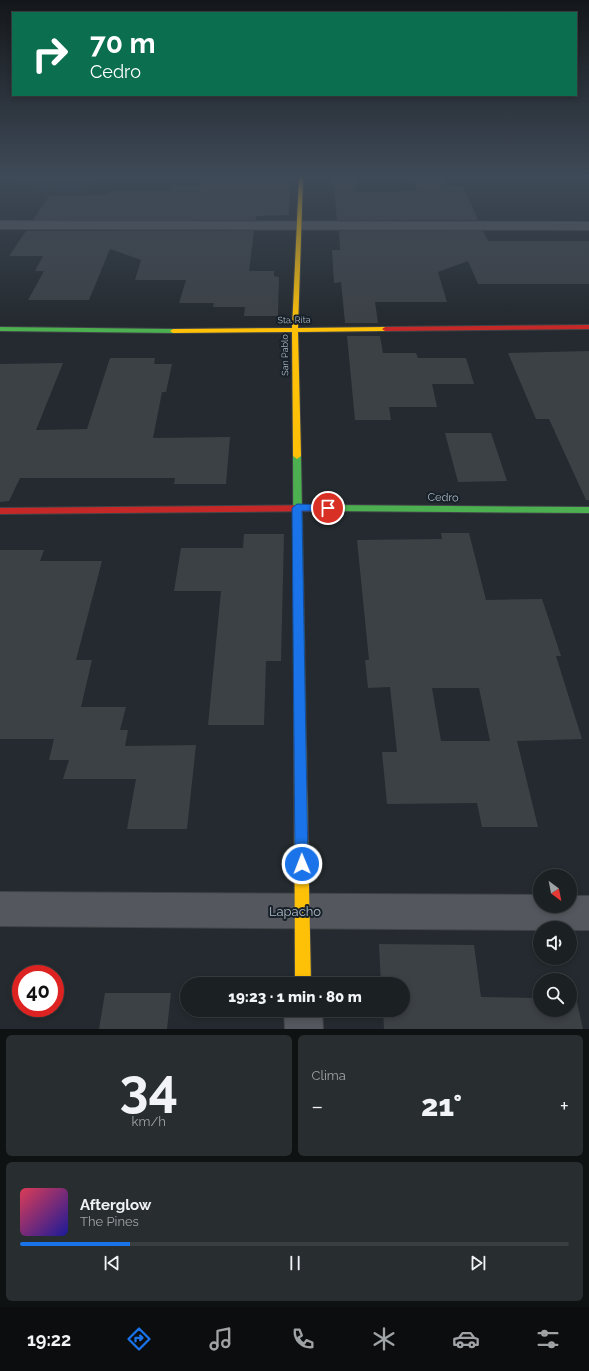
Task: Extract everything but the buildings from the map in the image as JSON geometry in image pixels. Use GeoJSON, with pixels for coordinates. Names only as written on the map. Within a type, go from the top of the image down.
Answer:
{"type":"FeatureCollection","features":[{"type":"Feature","properties":{"kind":"street","name":"San Pablo"},"geometry":{"type":"LineString","coordinates":[[299,226],[295,330],[303,977]]}},
{"type":"Feature","properties":{"kind":"street","name":"Sta. Rita"},"geometry":{"type":"LineString","coordinates":[[0,329],[295,330],[589,327]]}},
{"type":"Feature","properties":{"kind":"street","name":"Cedro"},"geometry":{"type":"LineString","coordinates":[[0,511],[297,508],[589,510]]}},
{"type":"Feature","properties":{"kind":"street","name":"Lapacho"},"geometry":{"type":"LineString","coordinates":[[0,909],[589,913]]}},
{"type":"Feature","properties":{"kind":"street"},"geometry":{"type":"LineString","coordinates":[[303,1017],[304,1029]]}},
{"type":"Feature","properties":{"kind":"traffic: fast"},"geometry":{"type":"LineString","coordinates":[[0,329],[173,331]]}},
{"type":"Feature","properties":{"kind":"traffic: fast"},"geometry":{"type":"LineString","coordinates":[[297,456],[300,740]]}},
{"type":"Feature","properties":{"kind":"traffic: fast"},"geometry":{"type":"LineString","coordinates":[[328,508],[589,510]]}},
{"type":"Feature","properties":{"kind":"traffic: slow"},"geometry":{"type":"LineString","coordinates":[[297,456],[295,330],[299,226]]}},
{"type":"Feature","properties":{"kind":"traffic: slow"},"geometry":{"type":"LineString","coordinates":[[173,331],[385,329]]}},
{"type":"Feature","properties":{"kind":"traffic: slow"},"geometry":{"type":"LineString","coordinates":[[300,740],[303,977]]}},
{"type":"Feature","properties":{"kind":"traffic: jam"},"geometry":{"type":"LineString","coordinates":[[385,329],[589,327]]}},
{"type":"Feature","properties":{"kind":"traffic: jam"},"geometry":{"type":"LineString","coordinates":[[0,511],[328,508]]}},
{"type":"Feature","properties":{"kind":"route"},"geometry":{"type":"LineString","coordinates":[[302,864],[297,508],[328,508]]}}]}
